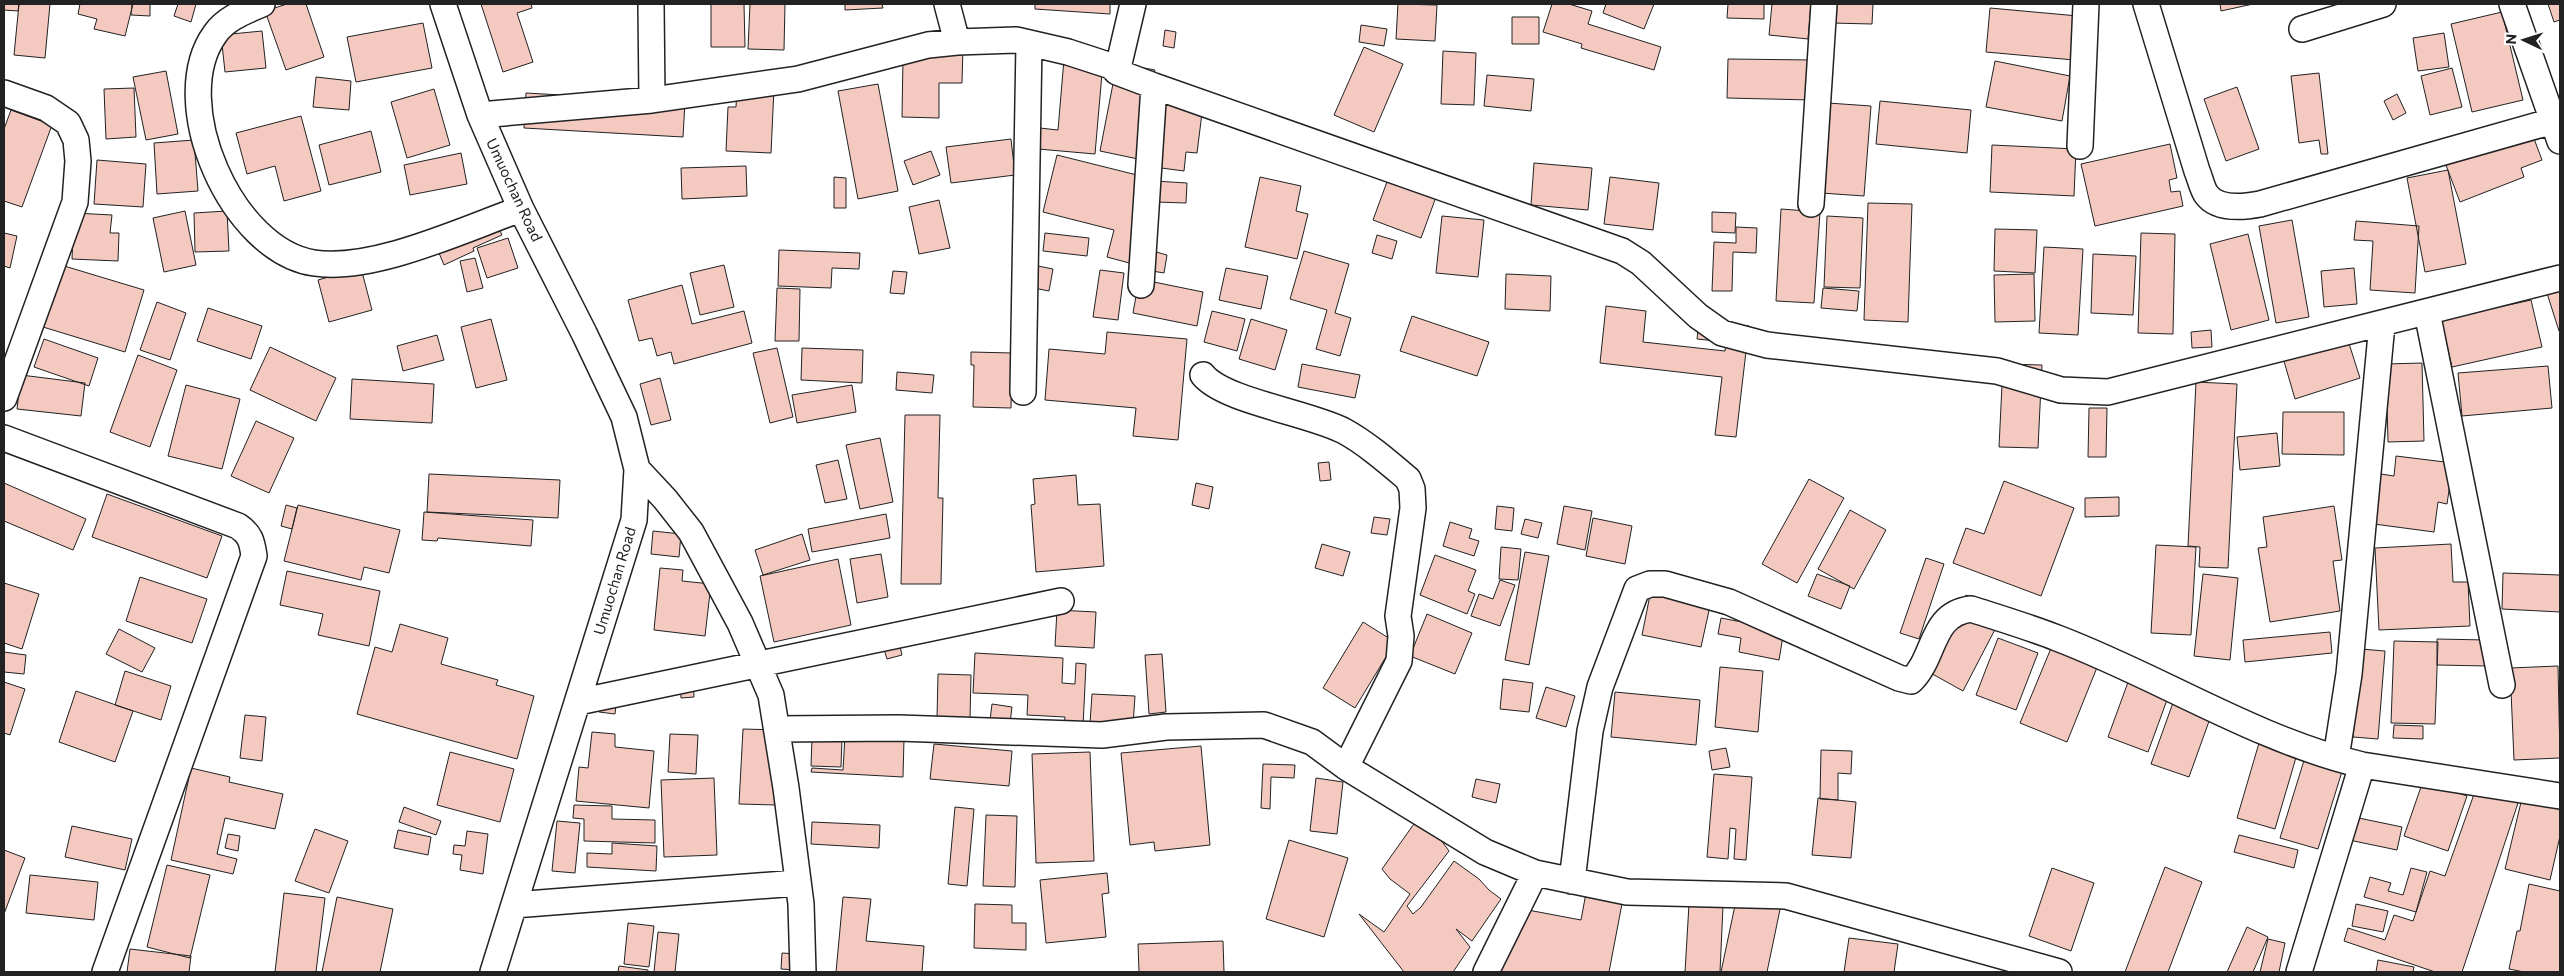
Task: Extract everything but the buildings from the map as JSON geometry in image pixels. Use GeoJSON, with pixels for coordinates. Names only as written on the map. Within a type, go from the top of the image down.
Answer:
{"type":"FeatureCollection","features":[{"type":"Feature","properties":{"kind":"street"},"geometry":{"type":"LineString","coordinates":[[262,4],[235,16],[215,33],[202,60],[197,90],[202,135],[223,185],[247,224],[286,254],[313,263],[345,263],[377,258],[521,209]]}},
{"type":"Feature","properties":{"kind":"street","name":"Umuochan Road"},"geometry":{"type":"LineString","coordinates":[[443,4],[480,115],[521,209],[584,333],[624,418],[636,469],[634,520],[493,972]]}},
{"type":"Feature","properties":{"kind":"street"},"geometry":{"type":"LineString","coordinates":[[650,4],[652,100]]}},
{"type":"Feature","properties":{"kind":"street"},"geometry":{"type":"LineString","coordinates":[[947,4],[957,42]]}},
{"type":"Feature","properties":{"kind":"street"},"geometry":{"type":"LineString","coordinates":[[1117,72],[1133,4]]}},
{"type":"Feature","properties":{"kind":"street"},"geometry":{"type":"LineString","coordinates":[[1811,204],[1824,4]]}},
{"type":"Feature","properties":{"kind":"street"},"geometry":{"type":"LineString","coordinates":[[2080,146],[2086,4]]}},
{"type":"Feature","properties":{"kind":"street"},"geometry":{"type":"LineString","coordinates":[[2146,4],[2197,171],[2207,196],[2222,204],[2240,208],[2556,131],[2512,4]]}},
{"type":"Feature","properties":{"kind":"street"},"geometry":{"type":"LineString","coordinates":[[2302,29],[2383,4]]}},
{"type":"Feature","properties":{"kind":"street"},"geometry":{"type":"LineString","coordinates":[[480,115],[652,100],[798,78],[928,45],[1016,40],[1111,66],[1117,72],[1154,86],[1622,251],[1659,278],[1709,326],[1722,333],[1767,344],[1997,371],[2061,390],[2108,392],[2560,278]]}},
{"type":"Feature","properties":{"kind":"street"},"geometry":{"type":"LineString","coordinates":[[1023,392],[1029,43]]}},
{"type":"Feature","properties":{"kind":"street"},"geometry":{"type":"LineString","coordinates":[[1141,285],[1154,86]]}},
{"type":"Feature","properties":{"kind":"street"},"geometry":{"type":"LineString","coordinates":[[4,93],[46,108],[68,123],[76,140],[78,162],[75,202],[4,398]]}},
{"type":"Feature","properties":{"kind":"street"},"geometry":{"type":"LineString","coordinates":[[2427,312],[2502,685]]}},
{"type":"Feature","properties":{"kind":"street"},"geometry":{"type":"LineString","coordinates":[[2336,758],[2350,674],[2382,324]]}},
{"type":"Feature","properties":{"kind":"street"},"geometry":{"type":"LineString","coordinates":[[1203,375],[1209,383],[1228,391],[1343,430],[1402,473],[1408,479],[1412,489],[1413,508],[1398,616],[1401,636],[1399,661],[1346,767]]}},
{"type":"Feature","properties":{"kind":"street"},"geometry":{"type":"LineString","coordinates":[[4,438],[238,526],[248,533],[252,543],[254,556],[105,972]]}},
{"type":"Feature","properties":{"kind":"street"},"geometry":{"type":"LineString","coordinates":[[636,469],[665,499],[691,532],[740,623],[771,695],[800,904],[803,972]]}},
{"type":"Feature","properties":{"kind":"street"},"geometry":{"type":"LineString","coordinates":[[1572,881],[1590,731],[1600,687],[1637,589],[1650,584],[1665,584],[1729,602],[1899,678],[1911,681],[1918,673],[1941,626],[1958,610],[1971,609],[2058,638],[2266,732],[2336,758],[2362,765],[2560,796]]}},
{"type":"Feature","properties":{"kind":"street"},"geometry":{"type":"LineString","coordinates":[[578,702],[1061,601]]}},
{"type":"Feature","properties":{"kind":"street"},"geometry":{"type":"LineString","coordinates":[[777,729],[898,728],[1102,735],[1166,727],[1264,726],[1289,732],[1312,742],[1346,767],[1485,852],[1535,873],[1626,892],[1786,896],[1986,962],[2058,972]]}},
{"type":"Feature","properties":{"kind":"street"},"geometry":{"type":"LineString","coordinates":[[2299,972],[2362,765]]}},
{"type":"Feature","properties":{"kind":"street"},"geometry":{"type":"LineString","coordinates":[[1486,972],[1535,873]]}},
{"type":"Feature","properties":{"kind":"street"},"geometry":{"type":"LineString","coordinates":[[514,904],[796,882]]}}]}
